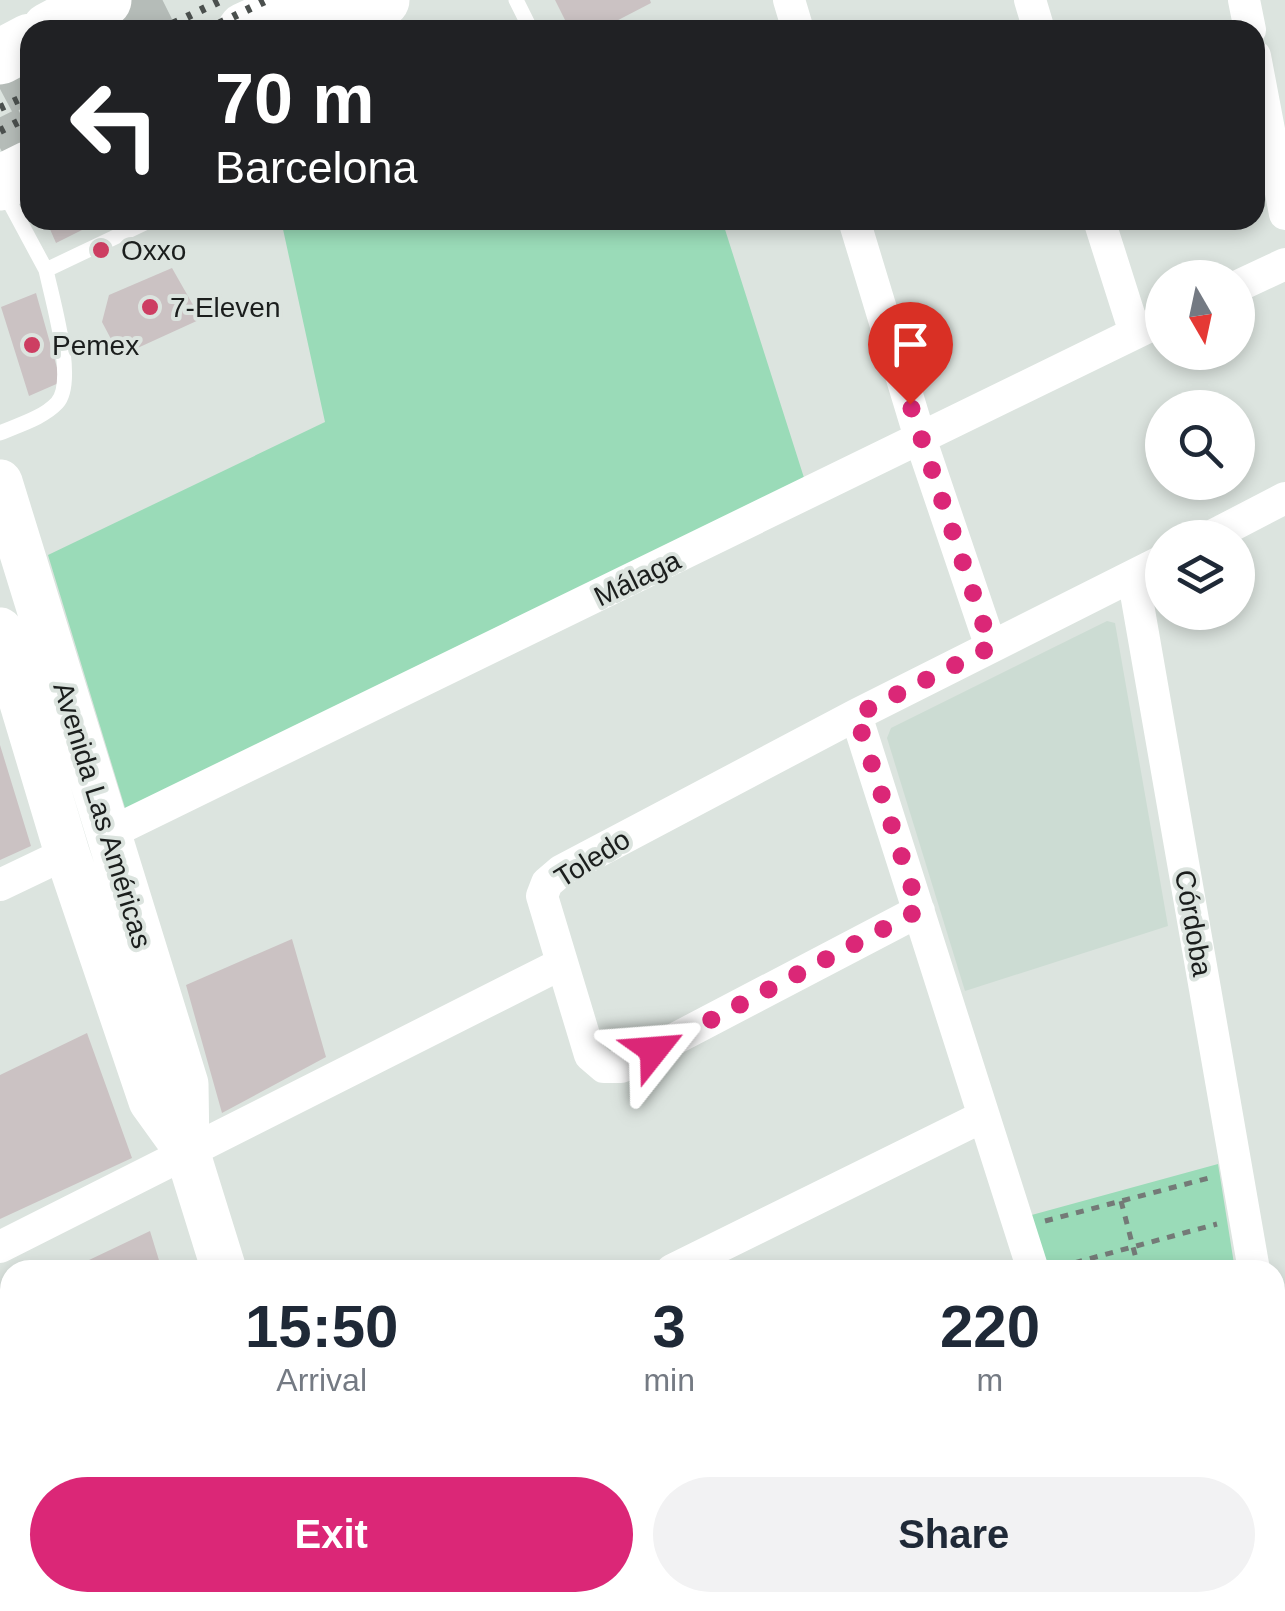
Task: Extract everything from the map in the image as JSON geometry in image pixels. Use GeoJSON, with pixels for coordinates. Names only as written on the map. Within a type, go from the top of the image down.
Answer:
{"type":"FeatureCollection","features":[{"type":"Feature","properties":{"kind":"highway"},"geometry":{"type":"LineString","coordinates":[[67,20],[104,0]]}},
{"type":"Feature","properties":{"kind":"highway"},"geometry":{"type":"LineString","coordinates":[[267,20],[310,0]]}},
{"type":"Feature","properties":{"kind":"highway"},"geometry":{"type":"LineString","coordinates":[[341,20],[382,0]]}},
{"type":"Feature","properties":{"kind":"main road","name":"Avenida Las Américas"},"geometry":{"type":"LineString","coordinates":[[0,482],[186,1084],[187,1151],[221,1260]]}},
{"type":"Feature","properties":{"kind":"main road","name":"Avenida Las Américas"},"geometry":{"type":"LineString","coordinates":[[0,630],[66,853],[151,1101],[187,1151]]}},
{"type":"Feature","properties":{"kind":"street"},"geometry":{"type":"LineString","coordinates":[[1265,109],[1285,214]]}},
{"type":"Feature","properties":{"kind":"street"},"geometry":{"type":"LineString","coordinates":[[857,230],[920,440],[991,647]]}},
{"type":"Feature","properties":{"kind":"street"},"geometry":{"type":"LineString","coordinates":[[1104,230],[1145,318]]}},
{"type":"Feature","properties":{"kind":"street"},"geometry":{"type":"LineString","coordinates":[[1255,278],[1285,264]]}},
{"type":"Feature","properties":{"kind":"street","name":"Málaga"},"geometry":{"type":"LineString","coordinates":[[110,832],[1145,328]]}},
{"type":"Feature","properties":{"kind":"street"},"geometry":{"type":"LineString","coordinates":[[1243,520],[1285,498]]}},
{"type":"Feature","properties":{"kind":"street","name":"Toledo"},"geometry":{"type":"LineString","coordinates":[[562,964],[542,896],[546,883],[561,870],[1145,570]]}},
{"type":"Feature","properties":{"kind":"street","name":"Córdoba"},"geometry":{"type":"LineString","coordinates":[[1157,630],[1252,1260]]}},
{"type":"Feature","properties":{"kind":"street"},"geometry":{"type":"LineString","coordinates":[[856,715],[1029,1260]]}},
{"type":"Feature","properties":{"kind":"street"},"geometry":{"type":"LineString","coordinates":[[0,886],[66,853]]}},
{"type":"Feature","properties":{"kind":"street"},"geometry":{"type":"LineString","coordinates":[[0,1247],[562,964],[590,1055],[604,1067],[621,1067],[919,910]]}},
{"type":"Feature","properties":{"kind":"street"},"geometry":{"type":"LineString","coordinates":[[692,1260],[984,1116]]}},
{"type":"Feature","properties":{"kind":"lane"},"geometry":{"type":"LineString","coordinates":[[0,184],[20,221]]}},
{"type":"Feature","properties":{"kind":"lane"},"geometry":{"type":"LineString","coordinates":[[0,433],[46,412],[64,392],[65,366],[46,270],[25,230]]}},
{"type":"Feature","properties":{"kind":"lane"},"geometry":{"type":"LineString","coordinates":[[46,270],[130,230]]}},
{"type":"Feature","properties":{"kind":"path"},"geometry":{"type":"LineString","coordinates":[[1030,1224],[1213,1177],[1215,1192]]}},
{"type":"Feature","properties":{"kind":"path"},"geometry":{"type":"LineString","coordinates":[[1121,1201],[1136,1260]]}},
{"type":"Feature","properties":{"kind":"path"},"geometry":{"type":"LineString","coordinates":[[1218,1208],[1222,1239]]}},
{"type":"Feature","properties":{"kind":"path"},"geometry":{"type":"LineString","coordinates":[[1083,1260],[1220,1223]]}},
{"type":"Feature","properties":{"kind":"shaded area"},"geometry":{"type":"Polygon","coordinates":[[[1107,621],[1115,623],[1168,926],[965,991],[887,738],[891,728],[1107,621]]]}},
{"type":"Feature","properties":{"kind":"green space"},"geometry":{"type":"Polygon","coordinates":[[[283,230],[725,230],[806,484],[126,811],[48,555],[325,422],[283,230]]]}},
{"type":"Feature","properties":{"kind":"green space"},"geometry":{"type":"Polygon","coordinates":[[[1218,1164],[1233,1260],[1041,1260],[1028,1216],[1218,1164]]]}},
{"type":"Feature","properties":{"kind":"building"},"geometry":{"type":"Polygon","coordinates":[[[555,0],[651,3],[618,20],[565,20],[555,0]]]}},
{"type":"Feature","properties":{"kind":"building"},"geometry":{"type":"Polygon","coordinates":[[[50,230],[82,230],[56,243],[50,230]]]}},
{"type":"Feature","properties":{"kind":"building","name":"7-Eleven"},"geometry":{"type":"Polygon","coordinates":[[[172,268],[201,319],[120,356],[102,322],[109,295],[172,268]]]}},
{"type":"Feature","properties":{"kind":"building","name":"Pemex"},"geometry":{"type":"Polygon","coordinates":[[[36,293],[61,382],[29,396],[1,307],[36,293]]]}},
{"type":"Feature","properties":{"kind":"building"},"geometry":{"type":"Polygon","coordinates":[[[0,745],[31,846],[0,860],[0,745]]]}},
{"type":"Feature","properties":{"kind":"building"},"geometry":{"type":"Polygon","coordinates":[[[292,939],[326,1057],[222,1113],[186,985],[292,939]]]}},
{"type":"Feature","properties":{"kind":"building"},"geometry":{"type":"Polygon","coordinates":[[[87,1033],[132,1158],[0,1219],[0,1075],[87,1033]]]}},
{"type":"Feature","properties":{"kind":"building"},"geometry":{"type":"Polygon","coordinates":[[[150,1231],[159,1260],[89,1260],[150,1231]]]}},
{"type":"Feature","properties":{"kind":"tunnel"},"geometry":{"type":"LineString","coordinates":[[136,20],[176,0]]}},
{"type":"Feature","properties":{"kind":"tunnel"},"geometry":{"type":"LineString","coordinates":[[0,89],[20,78]]}},
{"type":"Feature","properties":{"kind":"tunnel"},"geometry":{"type":"LineString","coordinates":[[0,148],[20,138]]}},
{"type":"Feature","properties":{"kind":"railway"},"geometry":{"type":"LineString","coordinates":[[181,20],[222,0]]}},
{"type":"Feature","properties":{"kind":"railway"},"geometry":{"type":"LineString","coordinates":[[226,20],[267,0]]}},
{"type":"Feature","properties":{"kind":"railway"},"geometry":{"type":"LineString","coordinates":[[0,108],[20,99]]}},
{"type":"Feature","properties":{"kind":"railway"},"geometry":{"type":"LineString","coordinates":[[0,131],[20,121]]}},
{"type":"Feature","properties":{"kind":"place","name":"Oxxo"},"geometry":{"type":"Point","coordinates":[101,250]}},
{"type":"Feature","properties":{"kind":"place","name":"7-Eleven"},"geometry":{"type":"Point","coordinates":[150,307]}},
{"type":"Feature","properties":{"kind":"place","name":"Pemex"},"geometry":{"type":"Point","coordinates":[32,345]}},
{"type":"Feature","properties":{"kind":"route"},"geometry":{"type":"LineString","coordinates":[[654,1050],[919,910],[856,715],[991,647],[910,404]]}}]}
